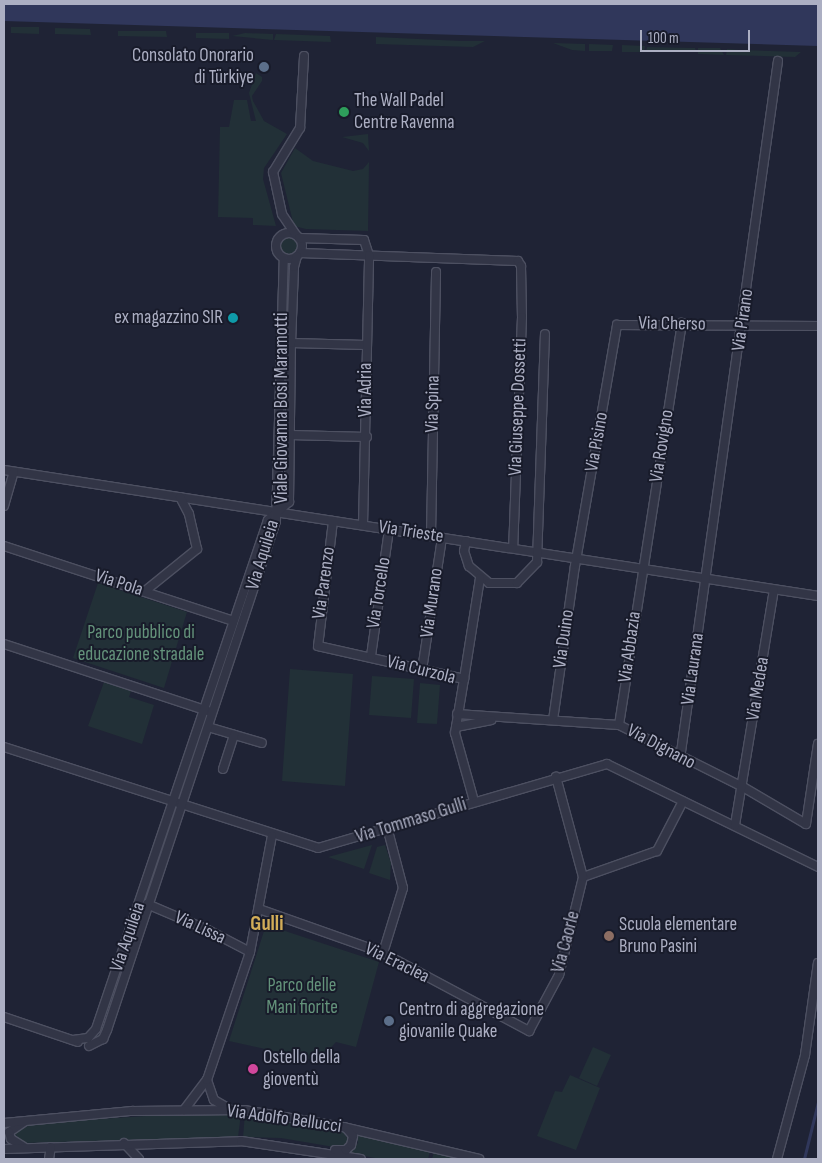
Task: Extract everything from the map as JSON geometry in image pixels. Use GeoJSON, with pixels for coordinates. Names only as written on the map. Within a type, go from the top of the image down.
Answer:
{"type":"FeatureCollection","features":[{"type":"Feature","properties":{"kind":"street"},"geometry":{"type":"LineString","coordinates":[[281,236],[288,233],[298,236],[364,240],[369,255],[299,255],[284,258],[276,248],[281,236],[282,214],[272,172],[300,128],[304,56]]}},
{"type":"Feature","properties":{"kind":"street","name":"Via Pirano"},"geometry":{"type":"LineString","coordinates":[[706,580],[778,61]]}},
{"type":"Feature","properties":{"kind":"street"},"geometry":{"type":"LineString","coordinates":[[282,214],[298,236],[299,255]]}},
{"type":"Feature","properties":{"kind":"street","name":"Viale Giovanna Bosi Maramotti"},"geometry":{"type":"LineString","coordinates":[[278,512],[289,502],[294,267],[299,255]]}},
{"type":"Feature","properties":{"kind":"street","name":"Via Giuseppe Dossetti"},"geometry":{"type":"LineString","coordinates":[[369,255],[518,261],[522,266],[513,548]]}},
{"type":"Feature","properties":{"kind":"street","name":"Via Adria"},"geometry":{"type":"LineString","coordinates":[[363,525],[367,437],[366,345],[369,255]]}},
{"type":"Feature","properties":{"kind":"street","name":"Viale Giovanna Bosi Maramotti"},"geometry":{"type":"LineString","coordinates":[[278,512],[284,258]]}},
{"type":"Feature","properties":{"kind":"street","name":"Via Spina"},"geometry":{"type":"LineString","coordinates":[[431,535],[436,272]]}},
{"type":"Feature","properties":{"kind":"street","name":"Via Cherso"},"geometry":{"type":"LineString","coordinates":[[617,325],[682,323],[742,326],[818,326]]}},
{"type":"Feature","properties":{"kind":"street","name":"Via Rovigno"},"geometry":{"type":"LineString","coordinates":[[642,569],[682,323]]}},
{"type":"Feature","properties":{"kind":"street","name":"Via Pisino"},"geometry":{"type":"LineString","coordinates":[[576,559],[617,325]]}},
{"type":"Feature","properties":{"kind":"street"},"geometry":{"type":"LineString","coordinates":[[466,541],[464,551],[469,566],[480,578],[502,585],[517,582],[532,570],[538,551],[545,334]]}},
{"type":"Feature","properties":{"kind":"street"},"geometry":{"type":"LineString","coordinates":[[291,343],[366,345]]}},
{"type":"Feature","properties":{"kind":"street"},"geometry":{"type":"LineString","coordinates":[[290,435],[367,437]]}},
{"type":"Feature","properties":{"kind":"street","name":"Via Trieste"},"geometry":{"type":"LineString","coordinates":[[4,470],[538,551],[706,580],[818,596]]}},
{"type":"Feature","properties":{"kind":"street"},"geometry":{"type":"LineString","coordinates":[[4,506],[14,472]]}},
{"type":"Feature","properties":{"kind":"street"},"geometry":{"type":"LineString","coordinates":[[145,591],[197,549],[189,514],[180,497]]}},
{"type":"Feature","properties":{"kind":"street","name":"Via Aquileia"},"geometry":{"type":"LineString","coordinates":[[74,1040],[88,1038],[96,1029],[174,803],[203,709],[268,520],[278,512]]}},
{"type":"Feature","properties":{"kind":"street","name":"Via Aquileia"},"geometry":{"type":"LineString","coordinates":[[89,1046],[106,1035],[183,806],[278,512]]}},
{"type":"Feature","properties":{"kind":"street","name":"Via Parenzo"},"geometry":{"type":"LineString","coordinates":[[318,646],[333,521]]}},
{"type":"Feature","properties":{"kind":"street","name":"Via Torcello"},"geometry":{"type":"LineString","coordinates":[[371,656],[389,529]]}},
{"type":"Feature","properties":{"kind":"street","name":"Via Murano"},"geometry":{"type":"LineString","coordinates":[[422,670],[442,537]]}},
{"type":"Feature","properties":{"kind":"street","name":"Via Pola"},"geometry":{"type":"LineString","coordinates":[[4,546],[233,621]]}},
{"type":"Feature","properties":{"kind":"street","name":"Via Duino"},"geometry":{"type":"LineString","coordinates":[[553,720],[576,559]]}},
{"type":"Feature","properties":{"kind":"street","name":"Via Abbazia"},"geometry":{"type":"LineString","coordinates":[[619,725],[642,569]]}},
{"type":"Feature","properties":{"kind":"street"},"geometry":{"type":"LineString","coordinates":[[465,676],[480,578]]}},
{"type":"Feature","properties":{"kind":"street","name":"Via Laurana"},"geometry":{"type":"LineString","coordinates":[[680,759],[706,580]]}},
{"type":"Feature","properties":{"kind":"street","name":"Via Medea"},"geometry":{"type":"LineString","coordinates":[[735,826],[774,590]]}},
{"type":"Feature","properties":{"kind":"street"},"geometry":{"type":"LineString","coordinates":[[4,644],[212,712]]}},
{"type":"Feature","properties":{"kind":"street","name":"Via Curzola"},"geometry":{"type":"LineString","coordinates":[[318,646],[359,656],[371,656],[422,670],[465,676],[455,733],[474,801]]}},
{"type":"Feature","properties":{"kind":"street","name":"Via Dignano"},"geometry":{"type":"LineString","coordinates":[[457,714],[619,725],[680,759],[806,824],[818,744]]}},
{"type":"Feature","properties":{"kind":"street","name":"Via Dignano"},"geometry":{"type":"LineString","coordinates":[[456,727],[503,718]]}},
{"type":"Feature","properties":{"kind":"street"},"geometry":{"type":"LineString","coordinates":[[208,727],[262,743]]}},
{"type":"Feature","properties":{"kind":"street"},"geometry":{"type":"LineString","coordinates":[[223,769],[234,735]]}},
{"type":"Feature","properties":{"kind":"street","name":"Via Tommaso Gulli"},"geometry":{"type":"LineString","coordinates":[[4,747],[272,836],[318,848],[556,777],[607,764],[818,867]]}},
{"type":"Feature","properties":{"kind":"street","name":"Via Caorle"},"geometry":{"type":"LineString","coordinates":[[530,1030],[560,975],[582,877],[556,777]]}},
{"type":"Feature","properties":{"kind":"street","name":"Via Medea"},"geometry":{"type":"LineString","coordinates":[[725,821],[737,809],[742,790]]}},
{"type":"Feature","properties":{"kind":"street"},"geometry":{"type":"LineString","coordinates":[[582,877],[657,851],[683,801]]}},
{"type":"Feature","properties":{"kind":"street"},"geometry":{"type":"LineString","coordinates":[[383,953],[404,888],[387,828]]}},
{"type":"Feature","properties":{"kind":"street"},"geometry":{"type":"LineString","coordinates":[[184,1110],[207,1080],[250,952],[272,836]]}},
{"type":"Feature","properties":{"kind":"street","name":"Via Tommaso Gulli"},"geometry":{"type":"LineString","coordinates":[[808,862],[818,875]]}},
{"type":"Feature","properties":{"kind":"street","name":"Via Lissa"},"geometry":{"type":"LineString","coordinates":[[140,901],[208,930],[250,952]]}},
{"type":"Feature","properties":{"kind":"street","name":"Via Eraclea"},"geometry":{"type":"LineString","coordinates":[[259,909],[383,953],[530,1030]]}},
{"type":"Feature","properties":{"kind":"street"},"geometry":{"type":"LineString","coordinates":[[777,1159],[805,1055],[818,963]]}},
{"type":"Feature","properties":{"kind":"street"},"geometry":{"type":"LineString","coordinates":[[4,1018],[97,1048]]}},
{"type":"Feature","properties":{"kind":"street"},"geometry":{"type":"LineString","coordinates":[[207,1080],[214,1100],[229,1109]]}},
{"type":"Feature","properties":{"kind":"street","name":"Via Adolfo Bellucci"},"geometry":{"type":"LineString","coordinates":[[4,1123],[184,1110],[229,1109],[343,1126],[479,1159]]}},
{"type":"Feature","properties":{"kind":"street"},"geometry":{"type":"LineString","coordinates":[[25,1121],[9,1132],[17,1145],[28,1148]]}},
{"type":"Feature","properties":{"kind":"street"},"geometry":{"type":"LineString","coordinates":[[4,1149],[124,1143],[268,1143],[346,1150],[351,1146],[353,1136],[343,1126]]}},
{"type":"Feature","properties":{"kind":"street"},"geometry":{"type":"LineString","coordinates":[[124,1143],[139,1159]]}},
{"type":"Feature","properties":{"kind":"street"},"geometry":{"type":"LineString","coordinates":[[268,1143],[361,1159]]}},
{"type":"Feature","properties":{"kind":"street"},"geometry":{"type":"LineString","coordinates":[[49,1159],[51,1147]]}},
{"type":"Feature","properties":{"kind":"street"},"geometry":{"type":"LineString","coordinates":[[330,1153],[338,1159]]}},
{"type":"Feature","properties":{"kind":"green space"},"geometry":{"type":"Polygon","coordinates":[[[11,27],[39,27],[39,34],[11,33],[11,27]]]}},
{"type":"Feature","properties":{"kind":"green space"},"geometry":{"type":"Polygon","coordinates":[[[55,28],[90,29],[91,35],[55,34],[55,28]]]}},
{"type":"Feature","properties":{"kind":"green space"},"geometry":{"type":"Polygon","coordinates":[[[118,31],[166,31],[167,37],[118,36],[118,31]]]}},
{"type":"Feature","properties":{"kind":"green space"},"geometry":{"type":"Polygon","coordinates":[[[196,33],[229,33],[229,39],[196,38],[196,33]]]}},
{"type":"Feature","properties":{"kind":"green space"},"geometry":{"type":"Polygon","coordinates":[[[245,33],[273,34],[273,40],[232,36],[245,33]]]}},
{"type":"Feature","properties":{"kind":"green space"},"geometry":{"type":"Polygon","coordinates":[[[276,34],[330,36],[331,42],[274,40],[276,34]]]}},
{"type":"Feature","properties":{"kind":"green space"},"geometry":{"type":"Polygon","coordinates":[[[376,37],[485,41],[473,47],[376,44],[376,37]]]}},
{"type":"Feature","properties":{"kind":"green space"},"geometry":{"type":"Polygon","coordinates":[[[553,43],[585,44],[585,51],[572,50],[553,43]]]}},
{"type":"Feature","properties":{"kind":"green space"},"geometry":{"type":"Polygon","coordinates":[[[589,44],[613,45],[612,51],[589,51],[589,44]]]}},
{"type":"Feature","properties":{"kind":"green space"},"geometry":{"type":"Polygon","coordinates":[[[622,45],[645,46],[644,52],[622,52],[622,45]]]}},
{"type":"Feature","properties":{"kind":"green space"},"geometry":{"type":"Polygon","coordinates":[[[647,47],[695,48],[696,51],[646,52],[647,47]]]}},
{"type":"Feature","properties":{"kind":"green space"},"geometry":{"type":"Polygon","coordinates":[[[698,48],[720,48],[724,55],[698,54],[698,48]]]}},
{"type":"Feature","properties":{"kind":"green space"},"geometry":{"type":"Polygon","coordinates":[[[727,49],[801,52],[795,57],[726,55],[727,49]]]}},
{"type":"Feature","properties":{"kind":"green space"},"geometry":{"type":"Polygon","coordinates":[[[256,73],[262,77],[262,81],[252,96],[253,101],[264,121],[287,134],[264,168],[263,179],[276,226],[253,225],[253,218],[218,217],[220,127],[229,127],[234,100],[247,100],[251,121],[256,121],[249,93],[256,73]]]}},
{"type":"Feature","properties":{"kind":"green space"},"geometry":{"type":"Polygon","coordinates":[[[368,134],[369,151],[363,143],[342,137],[368,134]]]}},
{"type":"Feature","properties":{"kind":"green space"},"geometry":{"type":"Polygon","coordinates":[[[295,148],[313,161],[353,171],[363,169],[369,162],[368,231],[306,229],[294,226],[281,173],[295,148]]]}},
{"type":"Feature","properties":{"kind":"green space"},"geometry":{"type":"Polygon","coordinates":[[[286,238],[292,238],[297,243],[295,252],[286,254],[281,249],[281,243],[286,238]]]}},
{"type":"Feature","properties":{"kind":"green space","name":"Parco pubblico di educazione stradale"},"geometry":{"type":"Polygon","coordinates":[[[98,583],[187,612],[164,688],[73,658],[98,583]]]}},
{"type":"Feature","properties":{"kind":"green space"},"geometry":{"type":"Polygon","coordinates":[[[290,669],[353,674],[345,786],[282,781],[290,669]]]}},
{"type":"Feature","properties":{"kind":"green space"},"geometry":{"type":"Polygon","coordinates":[[[372,676],[414,679],[411,718],[369,715],[372,676]]]}},
{"type":"Feature","properties":{"kind":"green space"},"geometry":{"type":"Polygon","coordinates":[[[104,682],[131,691],[129,697],[154,705],[142,744],[88,726],[104,682]]]}},
{"type":"Feature","properties":{"kind":"green space"},"geometry":{"type":"Polygon","coordinates":[[[420,683],[440,685],[437,724],[417,723],[420,683]]]}},
{"type":"Feature","properties":{"kind":"green space"},"geometry":{"type":"Polygon","coordinates":[[[372,845],[364,869],[328,857],[372,845]]]}},
{"type":"Feature","properties":{"kind":"green space"},"geometry":{"type":"Polygon","coordinates":[[[385,845],[391,863],[390,880],[369,873],[377,847],[385,845]]]}},
{"type":"Feature","properties":{"kind":"green space","name":"Parco delle Mani fiorite"},"geometry":{"type":"Polygon","coordinates":[[[273,927],[379,962],[356,1047],[336,1042],[318,1061],[229,1041],[264,931],[273,927]]]}},
{"type":"Feature","properties":{"kind":"green space"},"geometry":{"type":"Polygon","coordinates":[[[593,1047],[611,1055],[597,1086],[579,1078],[593,1047]]]}},
{"type":"Feature","properties":{"kind":"green space"},"geometry":{"type":"Polygon","coordinates":[[[570,1075],[600,1088],[576,1150],[537,1136],[555,1091],[562,1092],[570,1075]]]}},
{"type":"Feature","properties":{"kind":"green space"},"geometry":{"type":"Polygon","coordinates":[[[241,1114],[238,1137],[23,1143],[15,1134],[23,1127],[39,1123],[161,1115],[241,1114]]]}},
{"type":"Feature","properties":{"kind":"green space"},"geometry":{"type":"Polygon","coordinates":[[[245,1114],[342,1130],[349,1141],[340,1148],[281,1138],[243,1137],[245,1114]]]}},
{"type":"Feature","properties":{"kind":"green space"},"geometry":{"type":"Polygon","coordinates":[[[355,1132],[430,1151],[428,1159],[380,1159],[349,1153],[358,1143],[355,1132]]]}},
{"type":"Feature","properties":{"kind":"green space"},"geometry":{"type":"Polygon","coordinates":[[[434,1152],[461,1159],[432,1159],[434,1152]]]}},
{"type":"Feature","properties":{"kind":"water"},"geometry":{"type":"Polygon","coordinates":[[[4,4],[818,4],[818,46],[4,21],[4,4]]]}},
{"type":"Feature","properties":{"kind":"waterway"},"geometry":{"type":"LineString","coordinates":[[804,1159],[818,1102]]}},
{"type":"Feature","properties":{"kind":"place","name":"Consolato Onorario di Türkiye"},"geometry":{"type":"Point","coordinates":[264,67]}},
{"type":"Feature","properties":{"kind":"place","name":"The Wall Padel Centre Ravenna"},"geometry":{"type":"Point","coordinates":[344,112]}},
{"type":"Feature","properties":{"kind":"place","name":"ex magazzino SIR"},"geometry":{"type":"Point","coordinates":[233,318]}},
{"type":"Feature","properties":{"kind":"place","name":"Scuola elementare Bruno Pasini"},"geometry":{"type":"Point","coordinates":[609,936]}},
{"type":"Feature","properties":{"kind":"place","name":"Centro di aggregazione giovanile Quake"},"geometry":{"type":"Point","coordinates":[389,1021]}},
{"type":"Feature","properties":{"kind":"place","name":"Ostello della gioventù"},"geometry":{"type":"Point","coordinates":[253,1069]}},
{"type":"Feature","properties":{"kind":"district","name":"Gulli"},"geometry":{"type":"Point","coordinates":[267,924]}}]}
